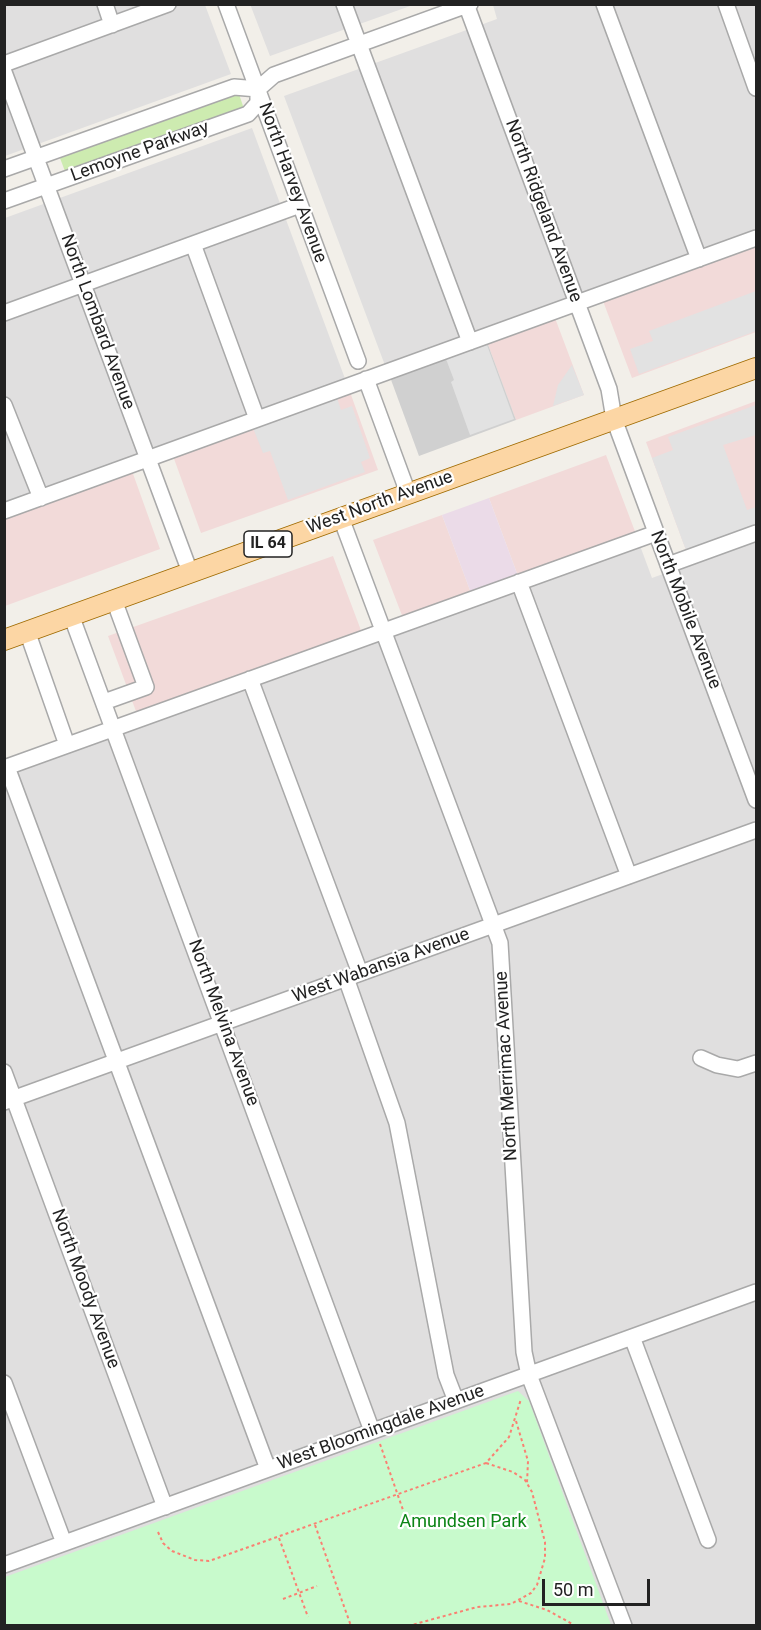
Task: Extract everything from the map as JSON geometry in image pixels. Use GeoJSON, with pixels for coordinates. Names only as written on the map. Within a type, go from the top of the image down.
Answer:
{"type":"FeatureCollection","features":[{"type":"Feature","properties":{"kind":"main road","name":"West North Avenue"},"geometry":{"type":"LineString","coordinates":[[4,640],[756,368]]}},
{"type":"Feature","properties":{"kind":"street"},"geometry":{"type":"LineString","coordinates":[[105,4],[112,25]]}},
{"type":"Feature","properties":{"kind":"street"},"geometry":{"type":"LineString","coordinates":[[4,64],[168,4]]}},
{"type":"Feature","properties":{"kind":"street","name":"North Harvey Avenue"},"geometry":{"type":"LineString","coordinates":[[226,4],[358,361]]}},
{"type":"Feature","properties":{"kind":"street"},"geometry":{"type":"LineString","coordinates":[[344,4],[470,342]]}},
{"type":"Feature","properties":{"kind":"street"},"geometry":{"type":"LineString","coordinates":[[604,4],[699,259]]}},
{"type":"Feature","properties":{"kind":"street"},"geometry":{"type":"LineString","coordinates":[[726,4],[756,88]]}},
{"type":"Feature","properties":{"kind":"street"},"geometry":{"type":"LineString","coordinates":[[258,89],[274,75],[468,5]]}},
{"type":"Feature","properties":{"kind":"street","name":"North Ridgeland Avenue"},"geometry":{"type":"LineString","coordinates":[[468,5],[609,389],[614,419]]}},
{"type":"Feature","properties":{"kind":"street","name":"North Lombard Avenue"},"geometry":{"type":"LineString","coordinates":[[4,72],[190,572]]}},
{"type":"Feature","properties":{"kind":"street","name":"Lemoyne Parkway"},"geometry":{"type":"LineString","coordinates":[[4,169],[234,87],[258,89],[258,103],[248,114],[4,201]]}},
{"type":"Feature","properties":{"kind":"street"},"geometry":{"type":"LineString","coordinates":[[4,313],[300,205]]}},
{"type":"Feature","properties":{"kind":"street"},"geometry":{"type":"LineString","coordinates":[[4,511],[756,238]]}},
{"type":"Feature","properties":{"kind":"street"},"geometry":{"type":"LineString","coordinates":[[193,244],[257,419]]}},
{"type":"Feature","properties":{"kind":"street"},"geometry":{"type":"LineString","coordinates":[[366,380],[408,493]]}},
{"type":"Feature","properties":{"kind":"street"},"geometry":{"type":"LineString","coordinates":[[4,405],[41,498]]}},
{"type":"Feature","properties":{"kind":"street","name":"North Mobile Avenue"},"geometry":{"type":"LineString","coordinates":[[614,419],[756,800]]}},
{"type":"Feature","properties":{"kind":"street","name":"North Merrimac Avenue"},"geometry":{"type":"LineString","coordinates":[[341,518],[500,943],[524,1352],[529,1375],[624,1626]]}},
{"type":"Feature","properties":{"kind":"street"},"geometry":{"type":"LineString","coordinates":[[268,1469],[6,768],[656,533]]}},
{"type":"Feature","properties":{"kind":"street"},"geometry":{"type":"LineString","coordinates":[[668,566],[756,533]]}},
{"type":"Feature","properties":{"kind":"street"},"geometry":{"type":"LineString","coordinates":[[519,582],[629,876]]}},
{"type":"Feature","properties":{"kind":"street"},"geometry":{"type":"LineString","coordinates":[[104,702],[146,687],[114,600]]}},
{"type":"Feature","properties":{"kind":"street","name":"North Melvina Avenue"},"geometry":{"type":"LineString","coordinates":[[71,615],[374,1431]]}},
{"type":"Feature","properties":{"kind":"street"},"geometry":{"type":"LineString","coordinates":[[27,632],[68,745]]}},
{"type":"Feature","properties":{"kind":"street"},"geometry":{"type":"LineString","coordinates":[[250,679],[353,976],[398,1123],[446,1375],[456,1401]]}},
{"type":"Feature","properties":{"kind":"street","name":"West Wabansia Avenue"},"geometry":{"type":"LineString","coordinates":[[10,1100],[756,830]]}},
{"type":"Feature","properties":{"kind":"street"},"geometry":{"type":"LineString","coordinates":[[701,1058],[717,1065],[738,1069],[756,1064]]}},
{"type":"Feature","properties":{"kind":"street","name":"North Moody Avenue"},"geometry":{"type":"LineString","coordinates":[[4,1072],[10,1100],[165,1507]]}},
{"type":"Feature","properties":{"kind":"street","name":"West Bloomingdale Avenue"},"geometry":{"type":"LineString","coordinates":[[4,1565],[756,1292]]}},
{"type":"Feature","properties":{"kind":"street"},"geometry":{"type":"LineString","coordinates":[[632,1337],[708,1540]]}},
{"type":"Feature","properties":{"kind":"street"},"geometry":{"type":"LineString","coordinates":[[4,1383],[64,1543]]}},
{"type":"Feature","properties":{"kind":"path"},"geometry":{"type":"LineString","coordinates":[[158,1532],[168,1548],[203,1561],[228,1556],[486,1463],[509,1437],[516,1421],[520,1399]]}},
{"type":"Feature","properties":{"kind":"path"},"geometry":{"type":"LineString","coordinates":[[516,1421],[528,1461],[527,1484]]}},
{"type":"Feature","properties":{"kind":"path"},"geometry":{"type":"LineString","coordinates":[[374,1431],[404,1510]]}},
{"type":"Feature","properties":{"kind":"path"},"geometry":{"type":"LineString","coordinates":[[408,1626],[477,1607],[519,1601],[531,1593],[545,1558],[537,1506],[527,1484],[513,1472],[486,1463]]}},
{"type":"Feature","properties":{"kind":"path"},"geometry":{"type":"LineString","coordinates":[[315,1525],[351,1626]]}},
{"type":"Feature","properties":{"kind":"path"},"geometry":{"type":"LineString","coordinates":[[279,1538],[308,1617]]}},
{"type":"Feature","properties":{"kind":"path"},"geometry":{"type":"LineString","coordinates":[[283,1599],[317,1586]]}},
{"type":"Feature","properties":{"kind":"path"},"geometry":{"type":"LineString","coordinates":[[519,1601],[547,1610],[576,1626]]}},
{"type":"Feature","properties":{"kind":"shaded area"},"geometry":{"type":"Polygon","coordinates":[[[250,4],[413,5],[270,56],[250,4]]]}},
{"type":"Feature","properties":{"kind":"shaded area"},"geometry":{"type":"Polygon","coordinates":[[[5,5],[205,5],[231,74],[5,156],[5,5]]]}},
{"type":"Feature","properties":{"kind":"shaded area"},"geometry":{"type":"Polygon","coordinates":[[[493,5],[756,5],[756,234],[386,368],[284,96],[497,19],[493,5]]]}},
{"type":"Feature","properties":{"kind":"shaded area"},"geometry":{"type":"Polygon","coordinates":[[[252,128],[347,384],[5,508],[5,218],[252,128]]]}},
{"type":"Feature","properties":{"kind":"shaded area"},"geometry":{"type":"Polygon","coordinates":[[[756,245],[756,332],[632,378],[603,301],[756,245]]]}},
{"type":"Feature","properties":{"kind":"shaded area"},"geometry":{"type":"Polygon","coordinates":[[[756,291],[756,331],[639,374],[630,349],[653,341],[649,331],[756,291]]]}},
{"type":"Feature","properties":{"kind":"shaded area"},"geometry":{"type":"Polygon","coordinates":[[[555,318],[584,395],[516,420],[487,342],[555,318]]]}},
{"type":"Feature","properties":{"kind":"shaded area"},"geometry":{"type":"Polygon","coordinates":[[[487,342],[516,420],[419,456],[390,377],[487,342]]]}},
{"type":"Feature","properties":{"kind":"shaded area"},"geometry":{"type":"Polygon","coordinates":[[[487,345],[514,419],[470,435],[451,382],[454,380],[446,359],[487,345]]]}},
{"type":"Feature","properties":{"kind":"shaded area"},"geometry":{"type":"Polygon","coordinates":[[[572,365],[584,395],[553,406],[558,385],[572,365]]]}},
{"type":"Feature","properties":{"kind":"shaded area"},"geometry":{"type":"Polygon","coordinates":[[[350,392],[378,470],[201,533],[173,456],[350,392]]]}},
{"type":"Feature","properties":{"kind":"shaded area"},"geometry":{"type":"Polygon","coordinates":[[[337,398],[341,410],[352,406],[370,458],[361,462],[365,472],[288,500],[270,451],[263,453],[253,428],[337,398]]]}},
{"type":"Feature","properties":{"kind":"shaded area"},"geometry":{"type":"Polygon","coordinates":[[[756,401],[756,527],[687,553],[646,442],[756,401]]]}},
{"type":"Feature","properties":{"kind":"shaded area"},"geometry":{"type":"Polygon","coordinates":[[[756,405],[756,435],[723,445],[747,510],[756,507],[756,527],[687,553],[652,458],[673,450],[668,437],[756,405]]]}},
{"type":"Feature","properties":{"kind":"shaded area"},"geometry":{"type":"Polygon","coordinates":[[[606,455],[636,534],[518,576],[489,498],[606,455]]]}},
{"type":"Feature","properties":{"kind":"shaded area"},"geometry":{"type":"Polygon","coordinates":[[[132,471],[160,549],[5,606],[5,517],[132,471]]]}},
{"type":"Feature","properties":{"kind":"shaded area"},"geometry":{"type":"Polygon","coordinates":[[[489,498],[518,576],[471,593],[442,515],[489,498]]]}},
{"type":"Feature","properties":{"kind":"shaded area"},"geometry":{"type":"Polygon","coordinates":[[[442,515],[471,593],[403,618],[373,540],[442,515]]]}},
{"type":"Feature","properties":{"kind":"shaded area"},"geometry":{"type":"Polygon","coordinates":[[[756,540],[756,1625],[5,1626],[5,773],[639,543],[652,578],[756,540]]]}},
{"type":"Feature","properties":{"kind":"shaded area"},"geometry":{"type":"Polygon","coordinates":[[[333,556],[362,633],[137,714],[108,636],[333,556]]]}},
{"type":"Feature","properties":{"kind":"green space"},"geometry":{"type":"Polygon","coordinates":[[[239,94],[244,109],[66,174],[60,158],[239,94]]]}},
{"type":"Feature","properties":{"kind":"green space","name":"Amundsen Park"},"geometry":{"type":"Polygon","coordinates":[[[518,1391],[529,1401],[611,1625],[5,1625],[5,1577],[518,1391]]]}}]}
